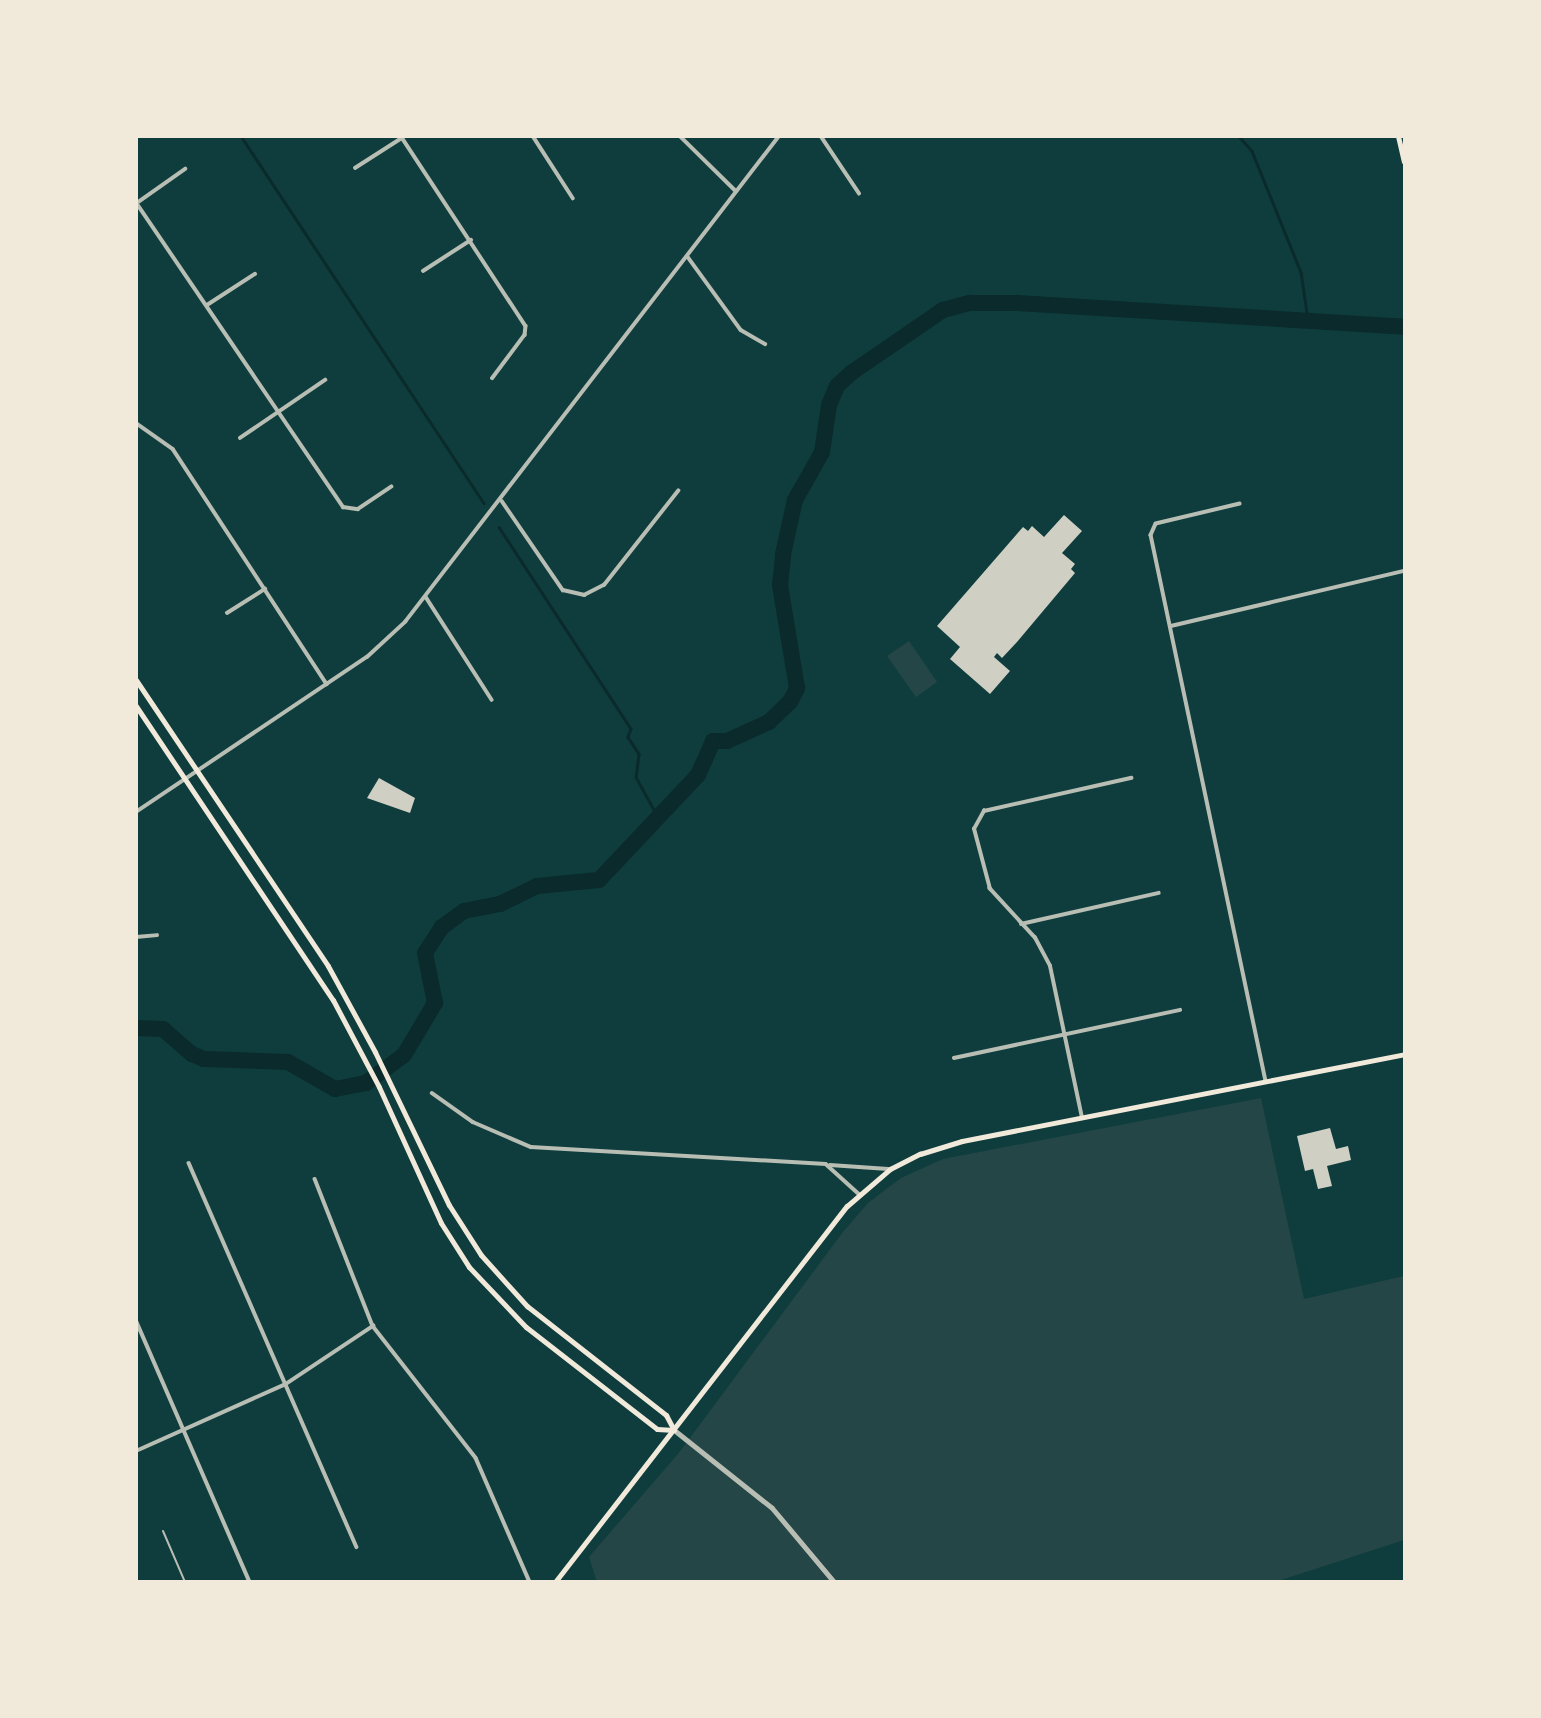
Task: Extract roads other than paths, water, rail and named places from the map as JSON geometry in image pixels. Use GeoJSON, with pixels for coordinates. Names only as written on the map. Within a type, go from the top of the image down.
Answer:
{"type":"FeatureCollection","features":[{"type":"Feature","properties":{"kind":"main road"},"geometry":{"type":"LineString","coordinates":[[1398,136],[1405,162]]}},
{"type":"Feature","properties":{"kind":"main road"},"geometry":{"type":"LineString","coordinates":[[136,680],[300,921],[375,1052],[449,1205],[489,1266],[527,1306],[666,1415],[674,1430]]}},
{"type":"Feature","properties":{"kind":"main road"},"geometry":{"type":"LineString","coordinates":[[136,706],[311,964],[365,1057],[441,1223],[481,1282],[526,1327],[657,1429],[674,1430]]}},
{"type":"Feature","properties":{"kind":"main road"},"geometry":{"type":"LineString","coordinates":[[555,1581],[859,1194],[891,1169],[952,1144],[1405,1054]]}},
{"type":"Feature","properties":{"kind":"street"},"geometry":{"type":"LineString","coordinates":[[533,136],[573,198]]}},
{"type":"Feature","properties":{"kind":"street"},"geometry":{"type":"LineString","coordinates":[[680,136],[735,190]]}},
{"type":"Feature","properties":{"kind":"street"},"geometry":{"type":"LineString","coordinates":[[136,812],[200,772],[380,647],[426,597],[502,501],[688,257],[735,190],[779,136]]}},
{"type":"Feature","properties":{"kind":"street"},"geometry":{"type":"LineString","coordinates":[[821,136],[859,193]]}},
{"type":"Feature","properties":{"kind":"street"},"geometry":{"type":"LineString","coordinates":[[355,168],[402,137],[471,240],[526,326],[525,335],[493,378]]}},
{"type":"Feature","properties":{"kind":"street"},"geometry":{"type":"LineString","coordinates":[[185,169],[137,203],[344,507],[358,509],[391,487]]}},
{"type":"Feature","properties":{"kind":"street"},"geometry":{"type":"LineString","coordinates":[[423,271],[471,240]]}},
{"type":"Feature","properties":{"kind":"street"},"geometry":{"type":"LineString","coordinates":[[688,257],[741,330],[765,344]]}},
{"type":"Feature","properties":{"kind":"street"},"geometry":{"type":"LineString","coordinates":[[206,306],[255,274]]}},
{"type":"Feature","properties":{"kind":"street"},"geometry":{"type":"LineString","coordinates":[[240,438],[325,380]]}},
{"type":"Feature","properties":{"kind":"street"},"geometry":{"type":"LineString","coordinates":[[136,424],[173,449],[327,684]]}},
{"type":"Feature","properties":{"kind":"street"},"geometry":{"type":"LineString","coordinates":[[502,501],[558,583],[572,594],[584,595],[604,585],[678,491]]}},
{"type":"Feature","properties":{"kind":"street"},"geometry":{"type":"LineString","coordinates":[[1240,504],[1153,527],[1266,1083]]}},
{"type":"Feature","properties":{"kind":"street"},"geometry":{"type":"LineString","coordinates":[[1171,626],[1405,570]]}},
{"type":"Feature","properties":{"kind":"street"},"geometry":{"type":"LineString","coordinates":[[227,613],[265,589]]}},
{"type":"Feature","properties":{"kind":"street"},"geometry":{"type":"LineString","coordinates":[[426,597],[492,700]]}},
{"type":"Feature","properties":{"kind":"street"},"geometry":{"type":"LineString","coordinates":[[1082,1118],[1045,952],[998,902],[985,878],[974,829],[979,815],[1131,779]]}},
{"type":"Feature","properties":{"kind":"street"},"geometry":{"type":"LineString","coordinates":[[1021,924],[1159,893]]}},
{"type":"Feature","properties":{"kind":"street"},"geometry":{"type":"LineString","coordinates":[[136,937],[157,935]]}},
{"type":"Feature","properties":{"kind":"street"},"geometry":{"type":"LineString","coordinates":[[954,1058],[1180,1010]]}},
{"type":"Feature","properties":{"kind":"street"},"geometry":{"type":"LineString","coordinates":[[432,1093],[473,1122],[531,1147],[891,1169]]}},
{"type":"Feature","properties":{"kind":"street"},"geometry":{"type":"LineString","coordinates":[[189,1163],[357,1547]]}},
{"type":"Feature","properties":{"kind":"street"},"geometry":{"type":"LineString","coordinates":[[826,1164],[859,1194]]}},
{"type":"Feature","properties":{"kind":"street"},"geometry":{"type":"LineString","coordinates":[[315,1179],[373,1326],[476,1458],[530,1581]]}},
{"type":"Feature","properties":{"kind":"street"},"geometry":{"type":"LineString","coordinates":[[136,1320],[250,1581]]}},
{"type":"Feature","properties":{"kind":"street"},"geometry":{"type":"LineString","coordinates":[[136,1451],[286,1384],[373,1326]]}},
{"type":"Feature","properties":{"kind":"street"},"geometry":{"type":"LineString","coordinates":[[674,1430],[772,1508],[834,1581]]}},
{"type":"Feature","properties":{"kind":"lane"},"geometry":{"type":"LineString","coordinates":[[163,1531],[185,1581]]}},
{"type":"Feature","properties":{"kind":"waterway"},"geometry":{"type":"LineString","coordinates":[[241,136],[484,503]]}},
{"type":"Feature","properties":{"kind":"waterway"},"geometry":{"type":"LineString","coordinates":[[1239,136],[1252,151],[1301,272],[1308,320]]}},
{"type":"Feature","properties":{"kind":"waterway"},"geometry":{"type":"LineString","coordinates":[[136,1028],[163,1029],[192,1054],[204,1059],[288,1062],[335,1089],[366,1083],[404,1055],[435,1003],[425,953],[442,927],[464,911],[500,904],[537,886],[599,880],[698,775],[713,741],[727,741],[769,722],[790,702],[797,688],[780,585],[783,554],[795,500],[822,452],[829,405],[837,386],[851,373],[943,310],[970,303],[1017,303],[1404,327]]}},
{"type":"Feature","properties":{"kind":"waterway"},"geometry":{"type":"LineString","coordinates":[[499,527],[631,729],[628,737],[639,754],[636,777],[657,815]]}}]}
